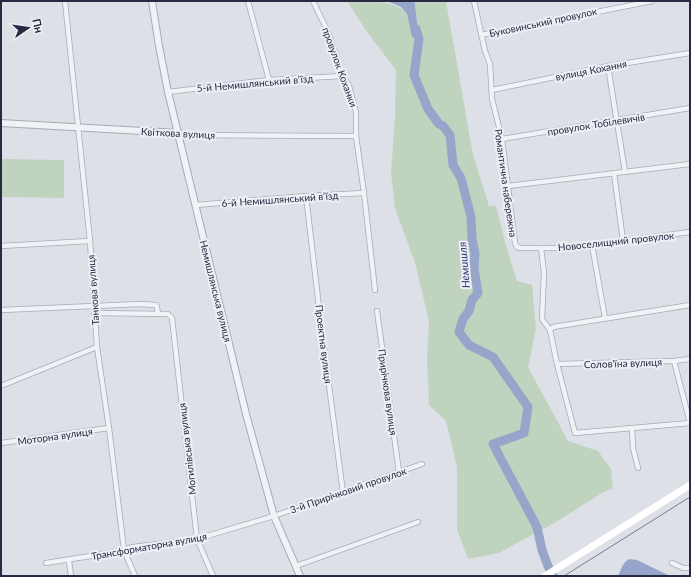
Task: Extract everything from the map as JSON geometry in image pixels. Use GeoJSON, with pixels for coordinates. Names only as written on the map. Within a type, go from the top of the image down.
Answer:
{"type":"FeatureCollection","features":[{"type":"Feature","properties":{"kind":"main road"},"geometry":{"type":"LineString","coordinates":[[546,576],[690,485]]}},
{"type":"Feature","properties":{"kind":"street","name":"Танкова вулиця"},"geometry":{"type":"LineString","coordinates":[[65,1],[90,241],[97,347],[109,428],[124,550],[135,576]]}},
{"type":"Feature","properties":{"kind":"street","name":"Немишлянська вулиця"},"geometry":{"type":"LineString","coordinates":[[152,1],[168,92],[244,407],[274,516],[300,576]]}},
{"type":"Feature","properties":{"kind":"street"},"geometry":{"type":"LineString","coordinates":[[248,1],[269,80]]}},
{"type":"Feature","properties":{"kind":"street","name":"провулок Коханки"},"geometry":{"type":"LineString","coordinates":[[313,1],[328,32],[343,76],[349,86],[356,112],[356,136]]}},
{"type":"Feature","properties":{"kind":"street","name":"Романтична набережна"},"geometry":{"type":"LineString","coordinates":[[474,1],[481,35],[490,64],[492,99],[502,139],[515,243],[517,247],[521,248],[541,248]]}},
{"type":"Feature","properties":{"kind":"street","name":"Буковинський провулок"},"geometry":{"type":"LineString","coordinates":[[481,35],[639,2],[652,1]]}},
{"type":"Feature","properties":{"kind":"street","name":"вулиця Кохання"},"geometry":{"type":"LineString","coordinates":[[492,90],[608,66],[690,53]]}},
{"type":"Feature","properties":{"kind":"street"},"geometry":{"type":"LineString","coordinates":[[608,66],[625,172]]}},
{"type":"Feature","properties":{"kind":"street","name":"5-й Немишлянський в’їзд"},"geometry":{"type":"LineString","coordinates":[[168,92],[269,80],[343,76]]}},
{"type":"Feature","properties":{"kind":"street","name":"провулок Тобілевичів"},"geometry":{"type":"LineString","coordinates":[[502,139],[690,108]]}},
{"type":"Feature","properties":{"kind":"street","name":"Квіткова вулиця"},"geometry":{"type":"LineString","coordinates":[[1,122],[78,126],[178,133],[187,135],[356,136]]}},
{"type":"Feature","properties":{"kind":"street"},"geometry":{"type":"LineString","coordinates":[[356,136],[375,290]]}},
{"type":"Feature","properties":{"kind":"street"},"geometry":{"type":"LineString","coordinates":[[508,186],[690,164]]}},
{"type":"Feature","properties":{"kind":"street"},"geometry":{"type":"LineString","coordinates":[[614,173],[623,241]]}},
{"type":"Feature","properties":{"kind":"street","name":"6-й Немишлянський в’їзд"},"geometry":{"type":"LineString","coordinates":[[196,205],[364,193]]}},
{"type":"Feature","properties":{"kind":"street","name":"Проектна вулиця"},"geometry":{"type":"LineString","coordinates":[[306,196],[343,492]]}},
{"type":"Feature","properties":{"kind":"street","name":"Новоселищний провулок"},"geometry":{"type":"LineString","coordinates":[[541,248],[592,245],[690,232]]}},
{"type":"Feature","properties":{"kind":"street"},"geometry":{"type":"LineString","coordinates":[[1,246],[90,241]]}},
{"type":"Feature","properties":{"kind":"street"},"geometry":{"type":"LineString","coordinates":[[592,245],[605,318]]}},
{"type":"Feature","properties":{"kind":"street"},"geometry":{"type":"LineString","coordinates":[[541,248],[544,273],[542,319],[550,330],[557,364],[575,433],[690,423],[674,361]]}},
{"type":"Feature","properties":{"kind":"street"},"geometry":{"type":"LineString","coordinates":[[1,310],[94,305],[149,304],[156,305],[158,314],[94,313]]}},
{"type":"Feature","properties":{"kind":"street"},"geometry":{"type":"LineString","coordinates":[[550,330],[553,327],[690,305]]}},
{"type":"Feature","properties":{"kind":"street","name":"Прирічкова вулиця"},"geometry":{"type":"LineString","coordinates":[[377,311],[399,472]]}},
{"type":"Feature","properties":{"kind":"street","name":"Могилівська вулиця"},"geometry":{"type":"LineString","coordinates":[[158,314],[168,314],[172,318],[197,539],[213,576]]}},
{"type":"Feature","properties":{"kind":"street"},"geometry":{"type":"LineString","coordinates":[[1,386],[97,347]]}},
{"type":"Feature","properties":{"kind":"street","name":"Солов'їна вулиця"},"geometry":{"type":"LineString","coordinates":[[557,364],[674,361],[690,359]]}},
{"type":"Feature","properties":{"kind":"street","name":"Моторна вулиця"},"geometry":{"type":"LineString","coordinates":[[1,443],[109,428]]}},
{"type":"Feature","properties":{"kind":"street"},"geometry":{"type":"LineString","coordinates":[[632,428],[633,448],[638,468]]}},
{"type":"Feature","properties":{"kind":"street","name":"3-й Прирічковий провулок"},"geometry":{"type":"LineString","coordinates":[[274,516],[422,464]]}},
{"type":"Feature","properties":{"kind":"street","name":"Трансформаторна вулиця"},"geometry":{"type":"LineString","coordinates":[[46,564],[116,552],[133,547],[197,539],[274,516]]}},
{"type":"Feature","properties":{"kind":"street"},"geometry":{"type":"LineString","coordinates":[[296,566],[418,522]]}},
{"type":"Feature","properties":{"kind":"street"},"geometry":{"type":"LineString","coordinates":[[69,561],[71,576]]}},
{"type":"Feature","properties":{"kind":"street"},"geometry":{"type":"LineString","coordinates":[[672,563],[683,568],[690,568]]}},
{"type":"Feature","properties":{"kind":"green space"},"geometry":{"type":"Polygon","coordinates":[[[347,1],[381,2],[397,6],[407,15],[412,37],[419,39],[415,4],[413,1],[446,1],[473,155],[489,206],[496,206],[517,281],[532,285],[536,329],[528,367],[568,441],[598,451],[611,469],[613,488],[602,493],[556,522],[499,553],[468,559],[457,530],[457,467],[446,421],[429,405],[427,360],[429,321],[415,263],[395,208],[391,173],[395,117],[396,70],[367,32],[347,1]]]}},
{"type":"Feature","properties":{"kind":"green space"},"geometry":{"type":"Polygon","coordinates":[[[1,159],[64,160],[64,198],[1,197],[1,159]]]}},
{"type":"Feature","properties":{"kind":"water"},"geometry":{"type":"Polygon","coordinates":[[[387,1],[413,1],[415,4],[419,39],[412,37],[407,14],[401,7],[387,1]]]}},
{"type":"Feature","properties":{"kind":"water"},"geometry":{"type":"Polygon","coordinates":[[[630,559],[637,560],[670,576],[618,576],[624,564],[630,559]]]}},
{"type":"Feature","properties":{"kind":"waterway","name":"Немишля"},"geometry":{"type":"LineString","coordinates":[[416,29],[419,39],[414,75],[428,109],[439,124],[443,126],[450,135],[453,165],[461,178],[471,217],[472,239],[475,253],[474,268],[478,293],[472,300],[469,311],[463,319],[459,332],[469,345],[493,357],[528,407],[524,433],[493,444],[537,527],[542,550],[553,576]]}},
{"type":"Feature","properties":{"kind":"tram line"},"geometry":{"type":"LineString","coordinates":[[564,576],[690,497]]}}]}
